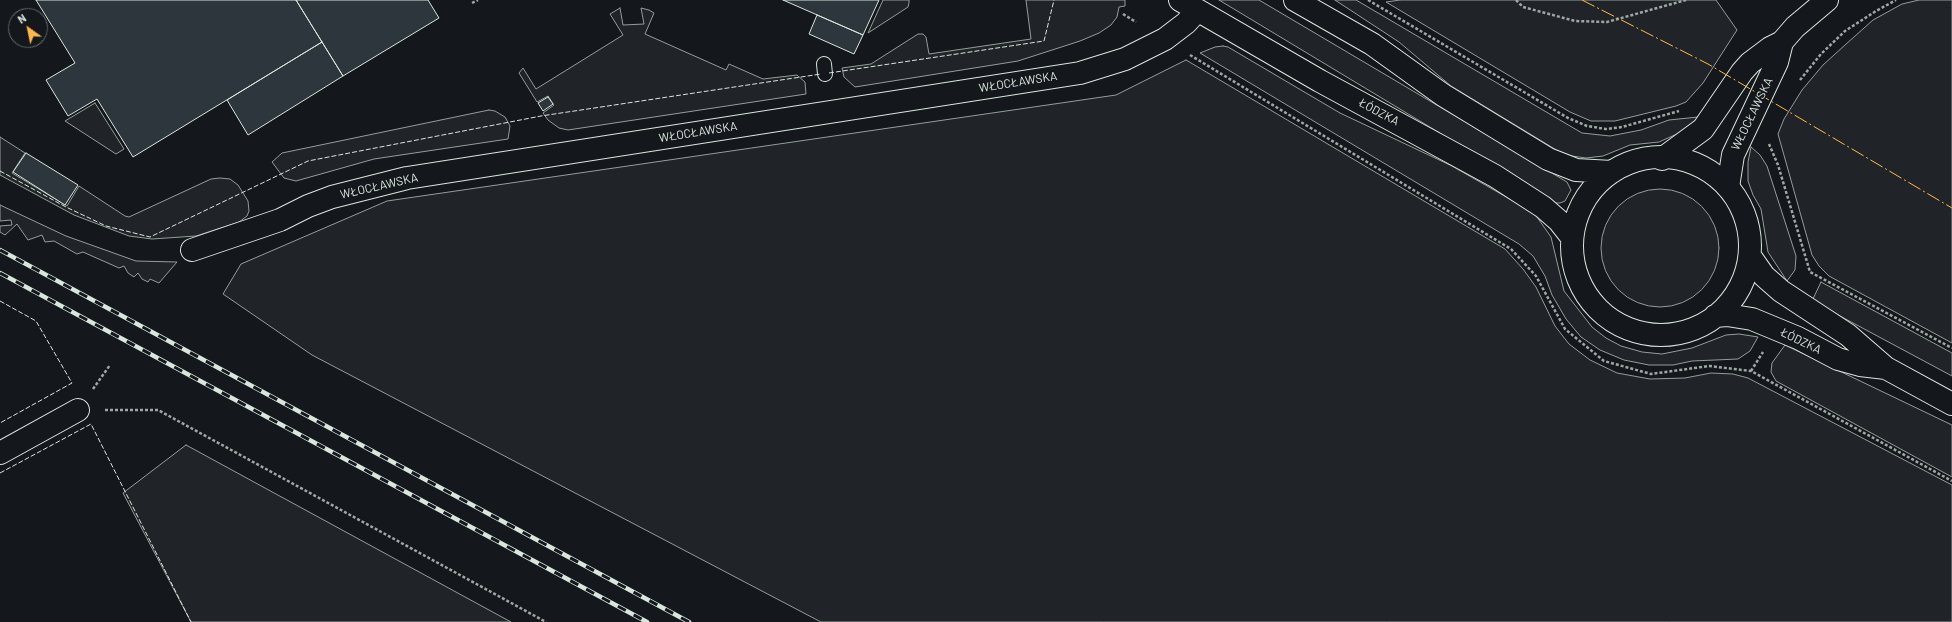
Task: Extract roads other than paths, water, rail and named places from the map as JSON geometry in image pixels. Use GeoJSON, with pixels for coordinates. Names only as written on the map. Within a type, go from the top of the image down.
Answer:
{"type":"FeatureCollection","features":[{"type":"Feature","properties":{"kind":"main road"},"geometry":{"type":"LineString","coordinates":[[1295,0],[1372,44],[1443,94],[1548,159],[1576,170],[1612,172]]}},
{"type":"Feature","properties":{"kind":"main road","name":"WŁOCŁAWSKA"},"geometry":{"type":"LineString","coordinates":[[1662,158],[1703,129],[1742,72],[1750,63],[1770,48],[1782,42],[1795,28],[1827,0]]}},
{"type":"Feature","properties":{"kind":"main road","name":"WŁOCŁAWSKA"},"geometry":{"type":"LineString","coordinates":[[192,250],[280,220],[308,206],[332,197],[407,178],[1080,73],[1125,59],[1165,39],[1186,23],[1188,5]]}},
{"type":"Feature","properties":{"kind":"main road","name":"ŁÓDZKA"},"geometry":{"type":"LineString","coordinates":[[1188,5],[1320,81],[1495,176],[1543,207],[1559,221],[1570,235]]}},
{"type":"Feature","properties":{"kind":"main road","name":"WŁOCŁAWSKA"},"geometry":{"type":"LineString","coordinates":[[1728,186],[1732,155],[1777,62],[1782,42]]}},
{"type":"Feature","properties":{"kind":"main road"},"geometry":{"type":"LineString","coordinates":[[1662,158],[1683,160],[1696,164],[1716,176],[1728,186],[1736,196],[1747,217],[1750,229],[1750,256],[1745,277],[1733,300],[1715,316],[1689,330],[1668,334],[1646,334],[1628,328],[1602,312],[1586,296],[1572,262],[1570,235],[1578,210],[1597,181],[1612,172],[1636,162],[1662,158]]}},
{"type":"Feature","properties":{"kind":"main road","name":"ŁÓDZKA"},"geometry":{"type":"LineString","coordinates":[[1750,256],[1764,276],[1781,291],[1848,336],[1886,368],[1952,404]]}},
{"type":"Feature","properties":{"kind":"main road","name":"ŁÓDZKA"},"geometry":{"type":"LineString","coordinates":[[1715,316],[1727,315],[1752,319],[1798,338],[1838,359],[1860,365],[1886,368]]}},
{"type":"Feature","properties":{"kind":"main road"},"geometry":{"type":"LineString","coordinates":[[0,453],[78,410]]}},
{"type":"Feature","properties":{"kind":"railway"},"geometry":{"type":"LineString","coordinates":[[0,250],[689,622]]}},
{"type":"Feature","properties":{"kind":"railway"},"geometry":{"type":"LineString","coordinates":[[0,273],[647,622]]}}]}
